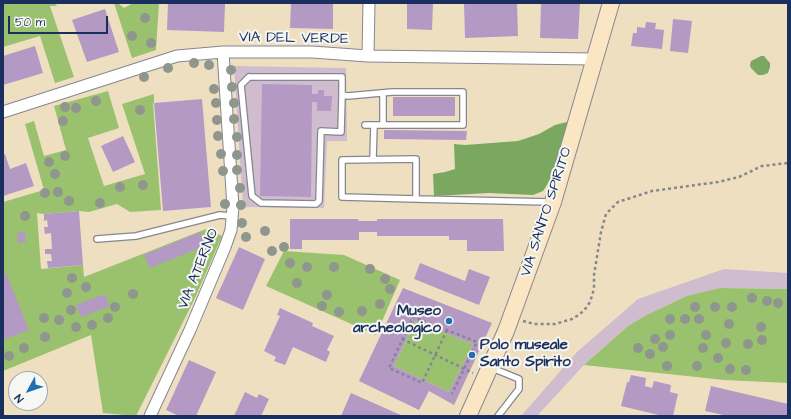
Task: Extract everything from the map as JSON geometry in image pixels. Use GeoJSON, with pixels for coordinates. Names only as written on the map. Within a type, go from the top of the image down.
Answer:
{"type":"FeatureCollection","features":[{"type":"Feature","properties":{"kind":"street"},"geometry":{"type":"LineString","coordinates":[[368,56],[369,3]]}},
{"type":"Feature","properties":{"kind":"street","name":"VIA SANTO SPIRITO"},"geometry":{"type":"LineString","coordinates":[[468,416],[511,318],[552,202],[611,3]]}},
{"type":"Feature","properties":{"kind":"street","name":"VIA DEL VERDE"},"geometry":{"type":"LineString","coordinates":[[3,112],[177,56],[223,52],[312,52],[368,56],[594,58]]}},
{"type":"Feature","properties":{"kind":"street","name":"VIA ATERNO"},"geometry":{"type":"LineString","coordinates":[[150,416],[225,247],[231,230],[232,216],[223,52]]}},
{"type":"Feature","properties":{"kind":"lane"},"geometry":{"type":"LineString","coordinates":[[249,77],[342,77],[342,95],[341,132],[321,131],[319,201],[316,204],[261,202],[256,200],[252,196],[241,85],[249,77]]}},
{"type":"Feature","properties":{"kind":"lane"},"geometry":{"type":"LineString","coordinates":[[342,95],[463,92],[463,126],[365,125]]}},
{"type":"Feature","properties":{"kind":"lane"},"geometry":{"type":"LineString","coordinates":[[383,93],[383,125]]}},
{"type":"Feature","properties":{"kind":"lane"},"geometry":{"type":"LineString","coordinates":[[373,159],[374,125]]}},
{"type":"Feature","properties":{"kind":"lane"},"geometry":{"type":"LineString","coordinates":[[416,199],[416,159],[342,160],[342,197],[416,199],[552,202]]}},
{"type":"Feature","properties":{"kind":"lane"},"geometry":{"type":"LineString","coordinates":[[97,239],[136,236],[220,215],[232,216]]}},
{"type":"Feature","properties":{"kind":"lane"},"geometry":{"type":"LineString","coordinates":[[490,367],[519,379],[518,389],[498,416]]}},
{"type":"Feature","properties":{"kind":"path"},"geometry":{"type":"LineString","coordinates":[[511,318],[534,324],[555,324],[572,319],[586,308],[590,302],[594,289],[594,275],[601,232],[606,214],[618,202],[652,191],[712,183],[739,177],[762,166],[788,163]]}},
{"type":"Feature","properties":{"kind":"path"},"geometry":{"type":"LineString","coordinates":[[447,330],[422,383],[389,368],[413,317],[447,330],[477,342],[452,394]]}},
{"type":"Feature","properties":{"kind":"path"},"geometry":{"type":"LineString","coordinates":[[402,339],[470,372]]}},
{"type":"Feature","properties":{"kind":"shaded area"},"geometry":{"type":"Polygon","coordinates":[[[234,66],[346,68],[347,141],[327,141],[324,208],[243,207],[234,66]]]}},
{"type":"Feature","properties":{"kind":"shaded area"},"geometry":{"type":"Polygon","coordinates":[[[724,269],[788,273],[788,289],[720,288],[628,326],[584,365],[537,416],[521,416],[577,352],[638,299],[724,269]]]}},
{"type":"Feature","properties":{"kind":"green space"},"geometry":{"type":"Polygon","coordinates":[[[3,3],[55,3],[57,6],[50,6],[74,77],[55,83],[40,36],[3,47],[3,3]]]}},
{"type":"Feature","properties":{"kind":"green space"},"geometry":{"type":"Polygon","coordinates":[[[114,3],[118,3],[124,8],[133,3],[159,3],[156,50],[132,58],[114,3]]]}},
{"type":"Feature","properties":{"kind":"green space"},"geometry":{"type":"Polygon","coordinates":[[[764,56],[770,63],[770,67],[768,73],[758,75],[750,65],[751,61],[764,56]]]}},
{"type":"Feature","properties":{"kind":"green space"},"geometry":{"type":"Polygon","coordinates":[[[108,91],[119,128],[88,138],[104,186],[145,174],[122,104],[154,94],[153,103],[161,210],[130,212],[117,204],[89,212],[37,213],[41,269],[83,265],[84,277],[206,229],[222,236],[195,298],[136,416],[103,413],[91,335],[3,371],[3,202],[44,190],[25,124],[34,121],[44,156],[66,150],[54,106],[108,91]]]}},
{"type":"Feature","properties":{"kind":"green space"},"geometry":{"type":"Polygon","coordinates":[[[571,121],[553,176],[543,191],[533,195],[489,193],[434,196],[433,174],[455,169],[454,144],[465,145],[518,141],[539,134],[555,125],[571,121]]]}},
{"type":"Feature","properties":{"kind":"green space"},"geometry":{"type":"Polygon","coordinates":[[[284,251],[344,255],[400,280],[376,335],[266,286],[284,251]]]}},
{"type":"Feature","properties":{"kind":"green space"},"geometry":{"type":"Polygon","coordinates":[[[720,288],[788,289],[788,383],[724,380],[584,365],[628,326],[647,315],[687,296],[720,288]]]}},
{"type":"Feature","properties":{"kind":"green space"},"geometry":{"type":"Polygon","coordinates":[[[415,321],[473,344],[449,392],[394,366],[415,321]]]}},
{"type":"Feature","properties":{"kind":"building"},"geometry":{"type":"Polygon","coordinates":[[[168,3],[225,4],[224,32],[167,30],[168,3]]]}},
{"type":"Feature","properties":{"kind":"building"},"geometry":{"type":"Polygon","coordinates":[[[291,3],[333,3],[333,29],[290,28],[291,3]]]}},
{"type":"Feature","properties":{"kind":"building"},"geometry":{"type":"Polygon","coordinates":[[[407,3],[433,3],[432,30],[407,29],[407,3]]]}},
{"type":"Feature","properties":{"kind":"building"},"geometry":{"type":"Polygon","coordinates":[[[464,3],[517,3],[518,36],[465,38],[464,3]]]}},
{"type":"Feature","properties":{"kind":"building"},"geometry":{"type":"Polygon","coordinates":[[[541,3],[580,3],[578,39],[540,38],[541,3]]]}},
{"type":"Feature","properties":{"kind":"building"},"geometry":{"type":"Polygon","coordinates":[[[105,9],[119,52],[87,62],[72,20],[105,9]]]}},
{"type":"Feature","properties":{"kind":"building"},"geometry":{"type":"Polygon","coordinates":[[[673,19],[692,21],[688,53],[670,51],[673,19]]]}},
{"type":"Feature","properties":{"kind":"building"},"geometry":{"type":"Polygon","coordinates":[[[646,22],[656,23],[655,29],[664,30],[662,49],[631,46],[633,33],[637,33],[637,27],[645,28],[646,22]]]}},
{"type":"Feature","properties":{"kind":"building"},"geometry":{"type":"Polygon","coordinates":[[[35,46],[43,73],[3,85],[3,56],[35,46]]]}},
{"type":"Feature","properties":{"kind":"building"},"geometry":{"type":"Polygon","coordinates":[[[262,84],[312,85],[312,94],[318,94],[318,90],[324,90],[324,96],[332,96],[331,111],[317,111],[317,102],[312,102],[311,197],[260,196],[262,84]]]}},
{"type":"Feature","properties":{"kind":"building"},"geometry":{"type":"Polygon","coordinates":[[[393,97],[455,97],[455,116],[393,116],[393,97]]]}},
{"type":"Feature","properties":{"kind":"building"},"geometry":{"type":"Polygon","coordinates":[[[202,99],[211,207],[163,211],[154,103],[202,99]]]}},
{"type":"Feature","properties":{"kind":"building"},"geometry":{"type":"Polygon","coordinates":[[[384,130],[467,131],[466,140],[384,139],[384,130]]]}},
{"type":"Feature","properties":{"kind":"building"},"geometry":{"type":"Polygon","coordinates":[[[123,136],[135,162],[113,172],[101,146],[123,136]]]}},
{"type":"Feature","properties":{"kind":"building"},"geometry":{"type":"Polygon","coordinates":[[[5,154],[10,169],[26,163],[34,186],[3,196],[3,155],[5,154]]]}},
{"type":"Feature","properties":{"kind":"building"},"geometry":{"type":"Polygon","coordinates":[[[79,211],[83,265],[48,268],[47,261],[52,261],[51,254],[45,254],[45,249],[52,249],[51,233],[45,234],[44,227],[48,227],[47,220],[44,221],[44,214],[79,211]]]}},
{"type":"Feature","properties":{"kind":"building"},"geometry":{"type":"Polygon","coordinates":[[[290,219],[358,219],[359,221],[377,221],[377,219],[503,219],[504,251],[467,251],[467,240],[449,240],[449,236],[377,236],[377,232],[359,232],[359,240],[302,240],[302,249],[290,249],[290,219]]]}},
{"type":"Feature","properties":{"kind":"building"},"geometry":{"type":"Polygon","coordinates":[[[25,232],[26,242],[18,243],[17,233],[25,232]]]}},
{"type":"Feature","properties":{"kind":"building"},"geometry":{"type":"Polygon","coordinates":[[[200,232],[205,246],[150,268],[144,255],[200,232]]]}},
{"type":"Feature","properties":{"kind":"building"},"geometry":{"type":"Polygon","coordinates":[[[239,247],[265,259],[243,310],[216,298],[239,247]]]}},
{"type":"Feature","properties":{"kind":"building"},"geometry":{"type":"Polygon","coordinates":[[[420,263],[465,281],[469,269],[490,277],[479,305],[414,279],[420,263]]]}},
{"type":"Feature","properties":{"kind":"building"},"geometry":{"type":"Polygon","coordinates":[[[6,273],[29,330],[3,340],[3,274],[6,273]]]}},
{"type":"Feature","properties":{"kind":"building","name":"Polo museale Santo Spirito"},"geometry":{"type":"Polygon","coordinates":[[[403,288],[492,323],[454,405],[429,391],[419,410],[359,381],[403,288]],[[415,321],[394,366],[449,392],[473,344],[415,321]]]}},
{"type":"Feature","properties":{"kind":"building"},"geometry":{"type":"Polygon","coordinates":[[[105,294],[110,306],[81,317],[76,305],[105,294]]]}},
{"type":"Feature","properties":{"kind":"building"},"geometry":{"type":"Polygon","coordinates":[[[280,308],[313,323],[312,326],[334,336],[327,350],[330,352],[326,362],[293,347],[285,365],[274,361],[276,357],[264,351],[280,316],[277,315],[280,308]]]}},
{"type":"Feature","properties":{"kind":"building"},"geometry":{"type":"Polygon","coordinates":[[[189,360],[216,372],[196,416],[179,416],[166,410],[189,360]]]}},
{"type":"Feature","properties":{"kind":"building"},"geometry":{"type":"Polygon","coordinates":[[[631,375],[646,378],[645,386],[652,388],[654,381],[671,385],[670,392],[678,394],[673,416],[663,416],[621,406],[627,382],[629,382],[631,375]]]}},
{"type":"Feature","properties":{"kind":"building"},"geometry":{"type":"Polygon","coordinates":[[[711,386],[788,404],[788,416],[728,416],[705,411],[711,386]]]}},
{"type":"Feature","properties":{"kind":"building"},"geometry":{"type":"Polygon","coordinates":[[[245,392],[257,398],[259,394],[269,399],[261,416],[234,416],[245,392]]]}},
{"type":"Feature","properties":{"kind":"building"},"geometry":{"type":"Polygon","coordinates":[[[351,393],[403,416],[341,416],[351,393]]]}},
{"type":"Feature","properties":{"kind":"place","name":"Museo archeologico"},"geometry":{"type":"Point","coordinates":[449,321]}},
{"type":"Feature","properties":{"kind":"place","name":"Polo museale Santo Spirito"},"geometry":{"type":"Point","coordinates":[472,355]}}]}
